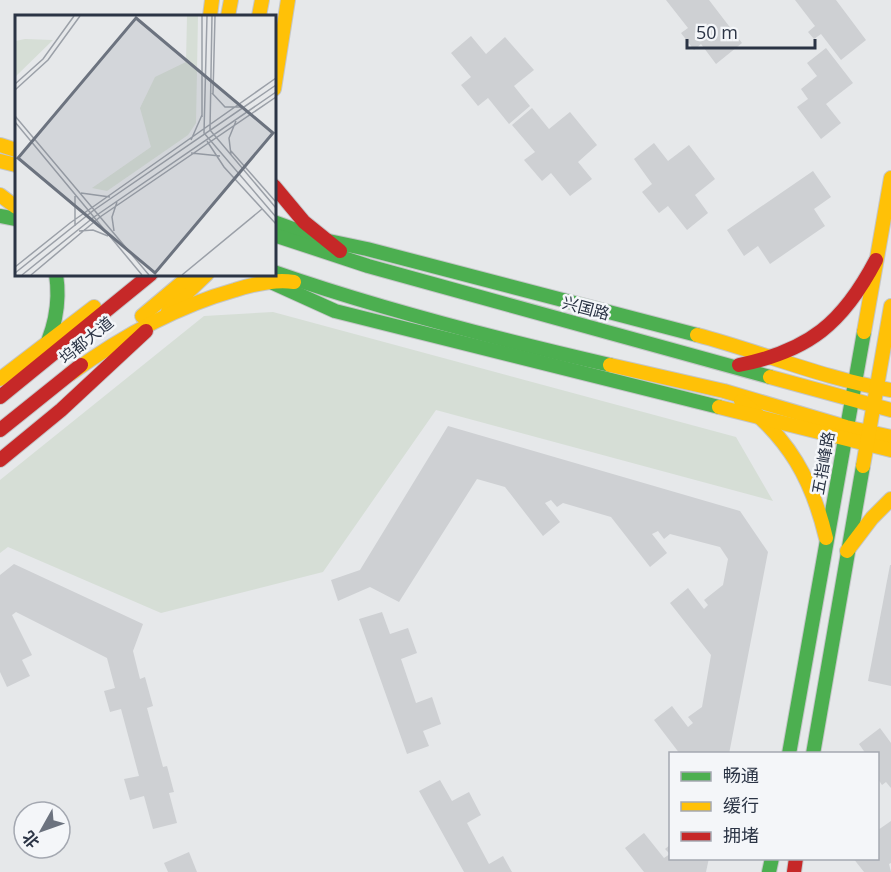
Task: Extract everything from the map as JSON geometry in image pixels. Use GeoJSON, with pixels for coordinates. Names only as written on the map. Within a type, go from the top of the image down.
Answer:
{"type":"FeatureCollection","features":[{"type":"Feature","properties":{"kind":"main road"},"geometry":{"type":"LineString","coordinates":[[210,15],[212,0]]}},
{"type":"Feature","properties":{"kind":"main road"},"geometry":{"type":"LineString","coordinates":[[228,15],[231,0]]}},
{"type":"Feature","properties":{"kind":"main road"},"geometry":{"type":"LineString","coordinates":[[259,15],[262,0]]}},
{"type":"Feature","properties":{"kind":"main road"},"geometry":{"type":"LineString","coordinates":[[276,76],[288,0]]}},
{"type":"Feature","properties":{"kind":"main road"},"geometry":{"type":"LineString","coordinates":[[0,146],[15,150]]}},
{"type":"Feature","properties":{"kind":"main road"},"geometry":{"type":"LineString","coordinates":[[0,161],[15,165]]}},
{"type":"Feature","properties":{"kind":"main road","name":"五指峰路"},"geometry":{"type":"LineString","coordinates":[[789,752],[891,178]]}},
{"type":"Feature","properties":{"kind":"main road"},"geometry":{"type":"LineString","coordinates":[[276,188],[294,211],[324,240],[351,259],[368,266]]}},
{"type":"Feature","properties":{"kind":"main road"},"geometry":{"type":"LineString","coordinates":[[0,194],[15,197]]}},
{"type":"Feature","properties":{"kind":"main road"},"geometry":{"type":"LineString","coordinates":[[0,194],[15,206]]}},
{"type":"Feature","properties":{"kind":"main road"},"geometry":{"type":"LineString","coordinates":[[0,216],[15,219]]}},
{"type":"Feature","properties":{"kind":"main road"},"geometry":{"type":"LineString","coordinates":[[276,223],[324,240],[367,249],[732,344],[855,384],[891,390]]}},
{"type":"Feature","properties":{"kind":"main road","name":"兴国路"},"geometry":{"type":"LineString","coordinates":[[276,236],[368,266],[891,410]]}},
{"type":"Feature","properties":{"kind":"main road"},"geometry":{"type":"LineString","coordinates":[[736,366],[774,358],[806,343],[835,321],[859,293],[876,260]]}},
{"type":"Feature","properties":{"kind":"main road"},"geometry":{"type":"LineString","coordinates":[[28,375],[39,361],[49,341],[57,313],[56,276]]}},
{"type":"Feature","properties":{"kind":"main road"},"geometry":{"type":"LineString","coordinates":[[0,379],[134,276]]}},
{"type":"Feature","properties":{"kind":"main road","name":"坞都大道"},"geometry":{"type":"LineString","coordinates":[[0,398],[149,276]]}},
{"type":"Feature","properties":{"kind":"main road","name":"坞都大道"},"geometry":{"type":"LineString","coordinates":[[0,430],[190,276]]}},
{"type":"Feature","properties":{"kind":"main road"},"geometry":{"type":"LineString","coordinates":[[0,460],[61,410],[205,276]]}},
{"type":"Feature","properties":{"kind":"main road"},"geometry":{"type":"LineString","coordinates":[[70,374],[118,339],[164,315],[218,294],[273,277],[536,348],[724,391],[868,438],[891,450]]}},
{"type":"Feature","properties":{"kind":"main road"},"geometry":{"type":"LineString","coordinates":[[273,277],[335,311],[762,418],[846,432]]}},
{"type":"Feature","properties":{"kind":"main road"},"geometry":{"type":"LineString","coordinates":[[813,752],[891,306]]}},
{"type":"Feature","properties":{"kind":"main road"},"geometry":{"type":"LineString","coordinates":[[724,391],[762,418],[800,463],[817,499],[826,538]]}},
{"type":"Feature","properties":{"kind":"main road"},"geometry":{"type":"LineString","coordinates":[[868,438],[891,437]]}},
{"type":"Feature","properties":{"kind":"main road"},"geometry":{"type":"LineString","coordinates":[[848,551],[872,519],[891,499]]}},
{"type":"Feature","properties":{"kind":"shaded area"},"geometry":{"type":"Polygon","coordinates":[[[273,312],[736,437],[773,501],[436,410],[323,572],[161,613],[8,547],[0,553],[0,480],[204,316],[273,312]]]}},
{"type":"Feature","properties":{"kind":"building"},"geometry":{"type":"Polygon","coordinates":[[[666,0],[709,0],[742,43],[716,64],[701,44],[694,50],[681,33],[688,28],[666,0]]]}},
{"type":"Feature","properties":{"kind":"building"},"geometry":{"type":"Polygon","coordinates":[[[795,0],[836,0],[866,40],[841,60],[821,34],[814,39],[808,32],[815,26],[795,0]]]}},
{"type":"Feature","properties":{"kind":"building"},"geometry":{"type":"Polygon","coordinates":[[[471,36],[486,54],[505,37],[534,70],[514,86],[530,106],[509,124],[488,98],[478,106],[461,85],[471,77],[451,53],[471,36]]]}},
{"type":"Feature","properties":{"kind":"building"},"geometry":{"type":"Polygon","coordinates":[[[826,48],[853,83],[826,104],[841,123],[821,139],[797,107],[808,99],[801,89],[817,76],[807,63],[826,48]]]}},
{"type":"Feature","properties":{"kind":"building"},"geometry":{"type":"Polygon","coordinates":[[[532,108],[549,129],[570,112],[597,145],[578,162],[592,179],[570,196],[551,173],[542,181],[524,160],[535,152],[512,125],[532,108]]]}},
{"type":"Feature","properties":{"kind":"building"},"geometry":{"type":"Polygon","coordinates":[[[654,143],[668,161],[689,145],[715,179],[695,195],[708,213],[687,230],[668,206],[659,213],[642,192],[652,184],[634,159],[654,143]]]}},
{"type":"Feature","properties":{"kind":"building"},"geometry":{"type":"Polygon","coordinates":[[[813,171],[831,197],[814,209],[825,226],[770,264],[758,246],[744,256],[727,230],[813,171]]]}},
{"type":"Feature","properties":{"kind":"building"},"geometry":{"type":"Polygon","coordinates":[[[448,426],[740,511],[768,552],[729,752],[678,752],[654,720],[672,706],[688,727],[693,723],[688,717],[702,707],[711,655],[670,603],[688,588],[704,609],[708,605],[704,600],[723,585],[728,559],[720,547],[670,534],[664,539],[658,531],[652,534],[667,553],[650,567],[611,517],[563,503],[557,507],[551,500],[545,503],[560,522],[543,536],[505,487],[477,479],[399,602],[370,587],[338,601],[331,580],[360,570],[448,426]]]}},
{"type":"Feature","properties":{"kind":"building"},"geometry":{"type":"Polygon","coordinates":[[[14,564],[143,624],[133,651],[140,679],[145,677],[153,706],[147,708],[163,767],[167,766],[174,792],[169,793],[177,823],[153,829],[144,796],[130,800],[124,779],[139,776],[121,709],[110,712],[104,691],[115,688],[107,658],[16,612],[12,615],[32,655],[22,660],[30,676],[7,687],[0,672],[0,575],[14,564]]]}},
{"type":"Feature","properties":{"kind":"building"},"geometry":{"type":"Polygon","coordinates":[[[891,565],[891,686],[868,681],[891,565]]]}},
{"type":"Feature","properties":{"kind":"building"},"geometry":{"type":"Polygon","coordinates":[[[382,612],[390,634],[408,628],[417,653],[401,659],[416,703],[432,697],[441,724],[423,731],[429,746],[407,754],[359,619],[382,612]]]}},
{"type":"Feature","properties":{"kind":"building"},"geometry":{"type":"Polygon","coordinates":[[[880,728],[891,743],[891,788],[886,782],[882,785],[879,780],[879,752],[865,752],[859,744],[880,728]]]}},
{"type":"Feature","properties":{"kind":"building"},"geometry":{"type":"Polygon","coordinates":[[[440,780],[452,801],[469,792],[481,815],[467,823],[489,864],[503,856],[512,872],[464,872],[419,791],[440,780]]]}},
{"type":"Feature","properties":{"kind":"building"},"geometry":{"type":"Polygon","coordinates":[[[891,821],[891,863],[889,864],[891,872],[864,872],[855,860],[879,860],[879,829],[891,821]]]}},
{"type":"Feature","properties":{"kind":"building"},"geometry":{"type":"Polygon","coordinates":[[[644,833],[664,858],[669,855],[669,860],[709,860],[706,872],[644,872],[625,848],[644,833]]]}},
{"type":"Feature","properties":{"kind":"building"},"geometry":{"type":"Polygon","coordinates":[[[189,852],[197,872],[168,872],[164,863],[189,852]]]}},
{"type":"Feature","properties":{"kind":"traffic: fast"},"geometry":{"type":"LineString","coordinates":[[0,216],[15,219]]}},
{"type":"Feature","properties":{"kind":"traffic: fast"},"geometry":{"type":"LineString","coordinates":[[276,223],[324,240],[367,249],[697,335]]}},
{"type":"Feature","properties":{"kind":"traffic: fast"},"geometry":{"type":"LineString","coordinates":[[276,236],[368,266],[770,377]]}},
{"type":"Feature","properties":{"kind":"traffic: fast"},"geometry":{"type":"LineString","coordinates":[[276,273],[440,323],[610,365]]}},
{"type":"Feature","properties":{"kind":"traffic: fast"},"geometry":{"type":"LineString","coordinates":[[38,362],[55,320],[58,297],[56,276]]}},
{"type":"Feature","properties":{"kind":"traffic: fast"},"geometry":{"type":"LineString","coordinates":[[271,282],[335,311],[719,407]]}},
{"type":"Feature","properties":{"kind":"traffic: fast"},"geometry":{"type":"LineString","coordinates":[[789,752],[864,332]]}},
{"type":"Feature","properties":{"kind":"traffic: fast"},"geometry":{"type":"LineString","coordinates":[[813,752],[863,466]]}},
{"type":"Feature","properties":{"kind":"traffic: fast"},"geometry":{"type":"LineString","coordinates":[[769,872],[772,860]]}},
{"type":"Feature","properties":{"kind":"traffic: slow"},"geometry":{"type":"LineString","coordinates":[[210,15],[212,0]]}},
{"type":"Feature","properties":{"kind":"traffic: slow"},"geometry":{"type":"LineString","coordinates":[[228,15],[231,0]]}},
{"type":"Feature","properties":{"kind":"traffic: slow"},"geometry":{"type":"LineString","coordinates":[[259,15],[262,0]]}},
{"type":"Feature","properties":{"kind":"traffic: slow"},"geometry":{"type":"LineString","coordinates":[[276,76],[288,0]]}},
{"type":"Feature","properties":{"kind":"traffic: slow"},"geometry":{"type":"LineString","coordinates":[[0,145],[15,150]]}},
{"type":"Feature","properties":{"kind":"traffic: slow"},"geometry":{"type":"LineString","coordinates":[[0,161],[15,165]]}},
{"type":"Feature","properties":{"kind":"traffic: slow"},"geometry":{"type":"LineString","coordinates":[[864,332],[891,178]]}},
{"type":"Feature","properties":{"kind":"traffic: slow"},"geometry":{"type":"LineString","coordinates":[[0,195],[15,206]]}},
{"type":"Feature","properties":{"kind":"traffic: slow"},"geometry":{"type":"LineString","coordinates":[[142,316],[190,276]]}},
{"type":"Feature","properties":{"kind":"traffic: slow"},"geometry":{"type":"LineString","coordinates":[[168,311],[205,276]]}},
{"type":"Feature","properties":{"kind":"traffic: slow"},"geometry":{"type":"LineString","coordinates":[[70,374],[109,348],[169,314],[212,297],[257,284],[279,281],[294,282]]}},
{"type":"Feature","properties":{"kind":"traffic: slow"},"geometry":{"type":"LineString","coordinates":[[863,466],[891,306]]}},
{"type":"Feature","properties":{"kind":"traffic: slow"},"geometry":{"type":"LineString","coordinates":[[0,379],[94,307]]}},
{"type":"Feature","properties":{"kind":"traffic: slow"},"geometry":{"type":"LineString","coordinates":[[697,335],[817,372],[891,390]]}},
{"type":"Feature","properties":{"kind":"traffic: slow"},"geometry":{"type":"LineString","coordinates":[[610,365],[724,391],[846,427],[891,437]]}},
{"type":"Feature","properties":{"kind":"traffic: slow"},"geometry":{"type":"LineString","coordinates":[[770,377],[891,410]]}},
{"type":"Feature","properties":{"kind":"traffic: slow"},"geometry":{"type":"LineString","coordinates":[[741,401],[773,430],[796,462],[814,497],[826,538]]}},
{"type":"Feature","properties":{"kind":"traffic: slow"},"geometry":{"type":"LineString","coordinates":[[719,407],[891,450]]}},
{"type":"Feature","properties":{"kind":"traffic: slow"},"geometry":{"type":"LineString","coordinates":[[847,551],[872,518],[891,499]]}},
{"type":"Feature","properties":{"kind":"traffic: jam"},"geometry":{"type":"LineString","coordinates":[[276,188],[304,222],[340,251]]}},
{"type":"Feature","properties":{"kind":"traffic: jam"},"geometry":{"type":"LineString","coordinates":[[739,365],[785,352],[821,331],[851,301],[876,260]]}},
{"type":"Feature","properties":{"kind":"traffic: jam"},"geometry":{"type":"LineString","coordinates":[[0,397],[149,276]]}},
{"type":"Feature","properties":{"kind":"traffic: jam"},"geometry":{"type":"LineString","coordinates":[[0,460],[61,410],[146,331]]}},
{"type":"Feature","properties":{"kind":"traffic: jam"},"geometry":{"type":"LineString","coordinates":[[0,430],[81,365]]}},
{"type":"Feature","properties":{"kind":"traffic: jam"},"geometry":{"type":"LineString","coordinates":[[794,872],[796,860]]}}]}
